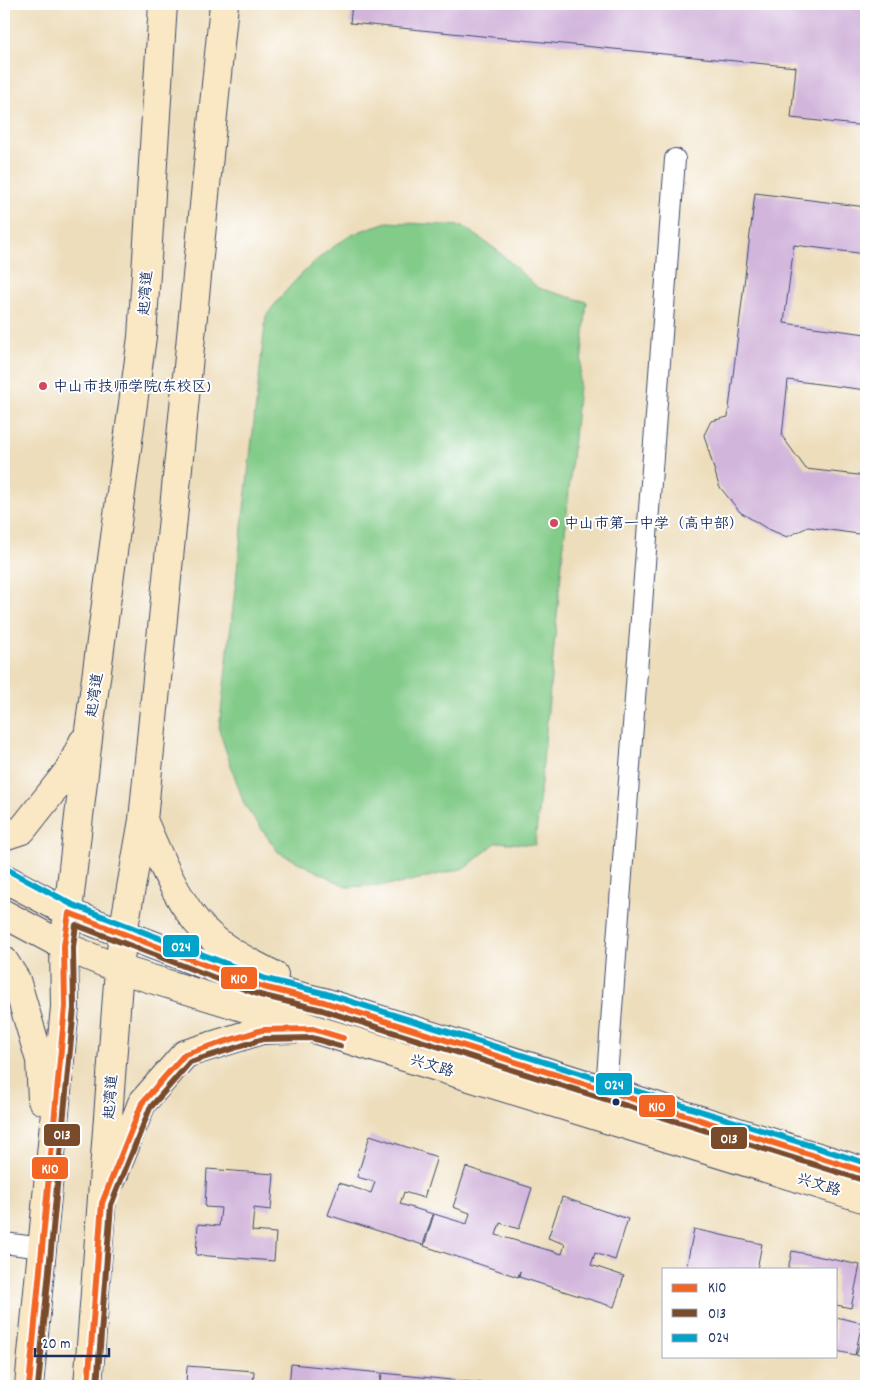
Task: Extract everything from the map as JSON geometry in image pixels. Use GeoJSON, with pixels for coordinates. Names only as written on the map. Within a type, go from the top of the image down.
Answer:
{"type":"FeatureCollection","features":[{"type":"Feature","properties":{"kind":"main road","name":"起湾道"},"geometry":{"type":"LineString","coordinates":[[29,1386],[65,1007],[64,946],[89,730],[142,337],[164,4]]}},
{"type":"Feature","properties":{"kind":"main road","name":"起湾道"},"geometry":{"type":"LineString","coordinates":[[88,1386],[123,933],[143,820],[224,4]]}},
{"type":"Feature","properties":{"kind":"main road"},"geometry":{"type":"LineString","coordinates":[[4,836],[22,830],[70,769],[89,730]]}},
{"type":"Feature","properties":{"kind":"main road"},"geometry":{"type":"LineString","coordinates":[[143,820],[166,872],[196,922],[232,953],[324,1002]]}},
{"type":"Feature","properties":{"kind":"main road","name":"兴文路"},"geometry":{"type":"LineString","coordinates":[[4,878],[69,912],[263,987],[324,1002],[866,1172]]}},
{"type":"Feature","properties":{"kind":"main road","name":"兴文路"},"geometry":{"type":"LineString","coordinates":[[4,914],[64,946],[120,970],[866,1199]]}},
{"type":"Feature","properties":{"kind":"main road"},"geometry":{"type":"LineString","coordinates":[[4,961],[16,980],[40,1060],[47,1196]]}},
{"type":"Feature","properties":{"kind":"main road"},"geometry":{"type":"LineString","coordinates":[[102,1203],[142,1103],[185,1054],[262,1030],[313,1029]]}},
{"type":"Feature","properties":{"kind":"street"},"geometry":{"type":"LineString","coordinates":[[606,1090],[675,159]]}},
{"type":"Feature","properties":{"kind":"street"},"geometry":{"type":"LineString","coordinates":[[4,1243],[42,1248]]}},
{"type":"Feature","properties":{"kind":"green space"},"geometry":{"type":"Polygon","coordinates":[[[387,222],[463,226],[498,251],[538,288],[587,302],[535,845],[497,842],[465,868],[398,884],[347,887],[278,852],[244,804],[219,730],[266,316],[294,283],[326,252],[354,234],[387,222]]]}},
{"type":"Feature","properties":{"kind":"building"},"geometry":{"type":"Polygon","coordinates":[[[352,4],[866,4],[866,126],[791,118],[796,67],[350,23],[352,4]]]}},
{"type":"Feature","properties":{"kind":"building"},"geometry":{"type":"Polygon","coordinates":[[[755,193],[866,207],[866,254],[794,245],[784,323],[866,334],[866,390],[788,380],[782,436],[806,469],[866,476],[866,535],[808,527],[787,537],[766,528],[740,512],[719,486],[704,435],[711,421],[728,417],[755,193]]]}},
{"type":"Feature","properties":{"kind":"building"},"geometry":{"type":"Polygon","coordinates":[[[370,1135],[437,1157],[424,1198],[404,1192],[400,1204],[433,1214],[423,1245],[328,1215],[339,1183],[371,1193],[375,1182],[357,1177],[370,1135]]]}},
{"type":"Feature","properties":{"kind":"building"},"geometry":{"type":"Polygon","coordinates":[[[466,1167],[532,1188],[519,1229],[500,1223],[496,1235],[562,1254],[565,1244],[548,1238],[562,1197],[628,1219],[615,1260],[595,1253],[591,1265],[624,1276],[614,1307],[519,1277],[520,1271],[518,1277],[424,1246],[434,1214],[467,1224],[470,1213],[453,1207],[466,1167]]]}},
{"type":"Feature","properties":{"kind":"building"},"geometry":{"type":"Polygon","coordinates":[[[207,1169],[274,1174],[271,1210],[254,1208],[252,1231],[276,1233],[274,1261],[196,1255],[198,1224],[219,1226],[221,1208],[205,1207],[207,1169]]]}},
{"type":"Feature","properties":{"kind":"building"},"geometry":{"type":"Polygon","coordinates":[[[694,1229],[762,1244],[757,1268],[686,1268],[694,1229]]]}},
{"type":"Feature","properties":{"kind":"building"},"geometry":{"type":"Polygon","coordinates":[[[792,1251],[860,1265],[851,1308],[838,1305],[838,1268],[788,1268],[792,1251]]]}},
{"type":"Feature","properties":{"kind":"building"},"geometry":{"type":"Polygon","coordinates":[[[838,1317],[862,1323],[855,1355],[838,1351],[838,1317]]]}},
{"type":"Feature","properties":{"kind":"building"},"geometry":{"type":"Polygon","coordinates":[[[866,1327],[866,1359],[856,1355],[866,1327]]]}},
{"type":"Feature","properties":{"kind":"building"},"geometry":{"type":"Polygon","coordinates":[[[291,1364],[381,1373],[379,1386],[289,1386],[291,1364]]]}},
{"type":"Feature","properties":{"kind":"building"},"geometry":{"type":"Polygon","coordinates":[[[187,1366],[254,1371],[253,1386],[186,1386],[187,1366]]]}},
{"type":"Feature","properties":{"kind":"building"},"geometry":{"type":"Polygon","coordinates":[[[382,1373],[471,1382],[471,1386],[381,1386],[382,1373]]]}},
{"type":"Feature","properties":{"kind":"building"},"geometry":{"type":"Polygon","coordinates":[[[472,1382],[501,1385],[501,1386],[472,1386],[472,1382]]]}},
{"type":"Feature","properties":{"kind":"transit line","name":"024"},"geometry":{"type":"LineString","coordinates":[[8,870],[73,905],[266,979],[327,994],[866,1163]]}},
{"type":"Feature","properties":{"kind":"transit line","name":"K10"},"geometry":{"type":"LineString","coordinates":[[29,1386],[65,1007],[64,946],[69,913],[263,987],[324,1002],[866,1172]]}},
{"type":"Feature","properties":{"kind":"transit line","name":"013"},"geometry":{"type":"LineString","coordinates":[[38,1386],[74,1008],[73,947],[76,925],[260,995],[322,1010],[863,1180]]}},
{"type":"Feature","properties":{"kind":"transit line","name":"K10"},"geometry":{"type":"LineString","coordinates":[[88,1386],[102,1203],[142,1103],[185,1054],[262,1030],[313,1029],[343,1038]]}},
{"type":"Feature","properties":{"kind":"transit line","name":"013"},"geometry":{"type":"LineString","coordinates":[[97,1386],[111,1205],[150,1108],[190,1062],[263,1039],[312,1038],[340,1046]]}},
{"type":"Feature","properties":{"kind":"place","name":"中山市技师学院(东校区)"},"geometry":{"type":"Point","coordinates":[43,386]}},
{"type":"Feature","properties":{"kind":"place","name":"中山市第一中学（高中部）"},"geometry":{"type":"Point","coordinates":[554,523]}}]}
